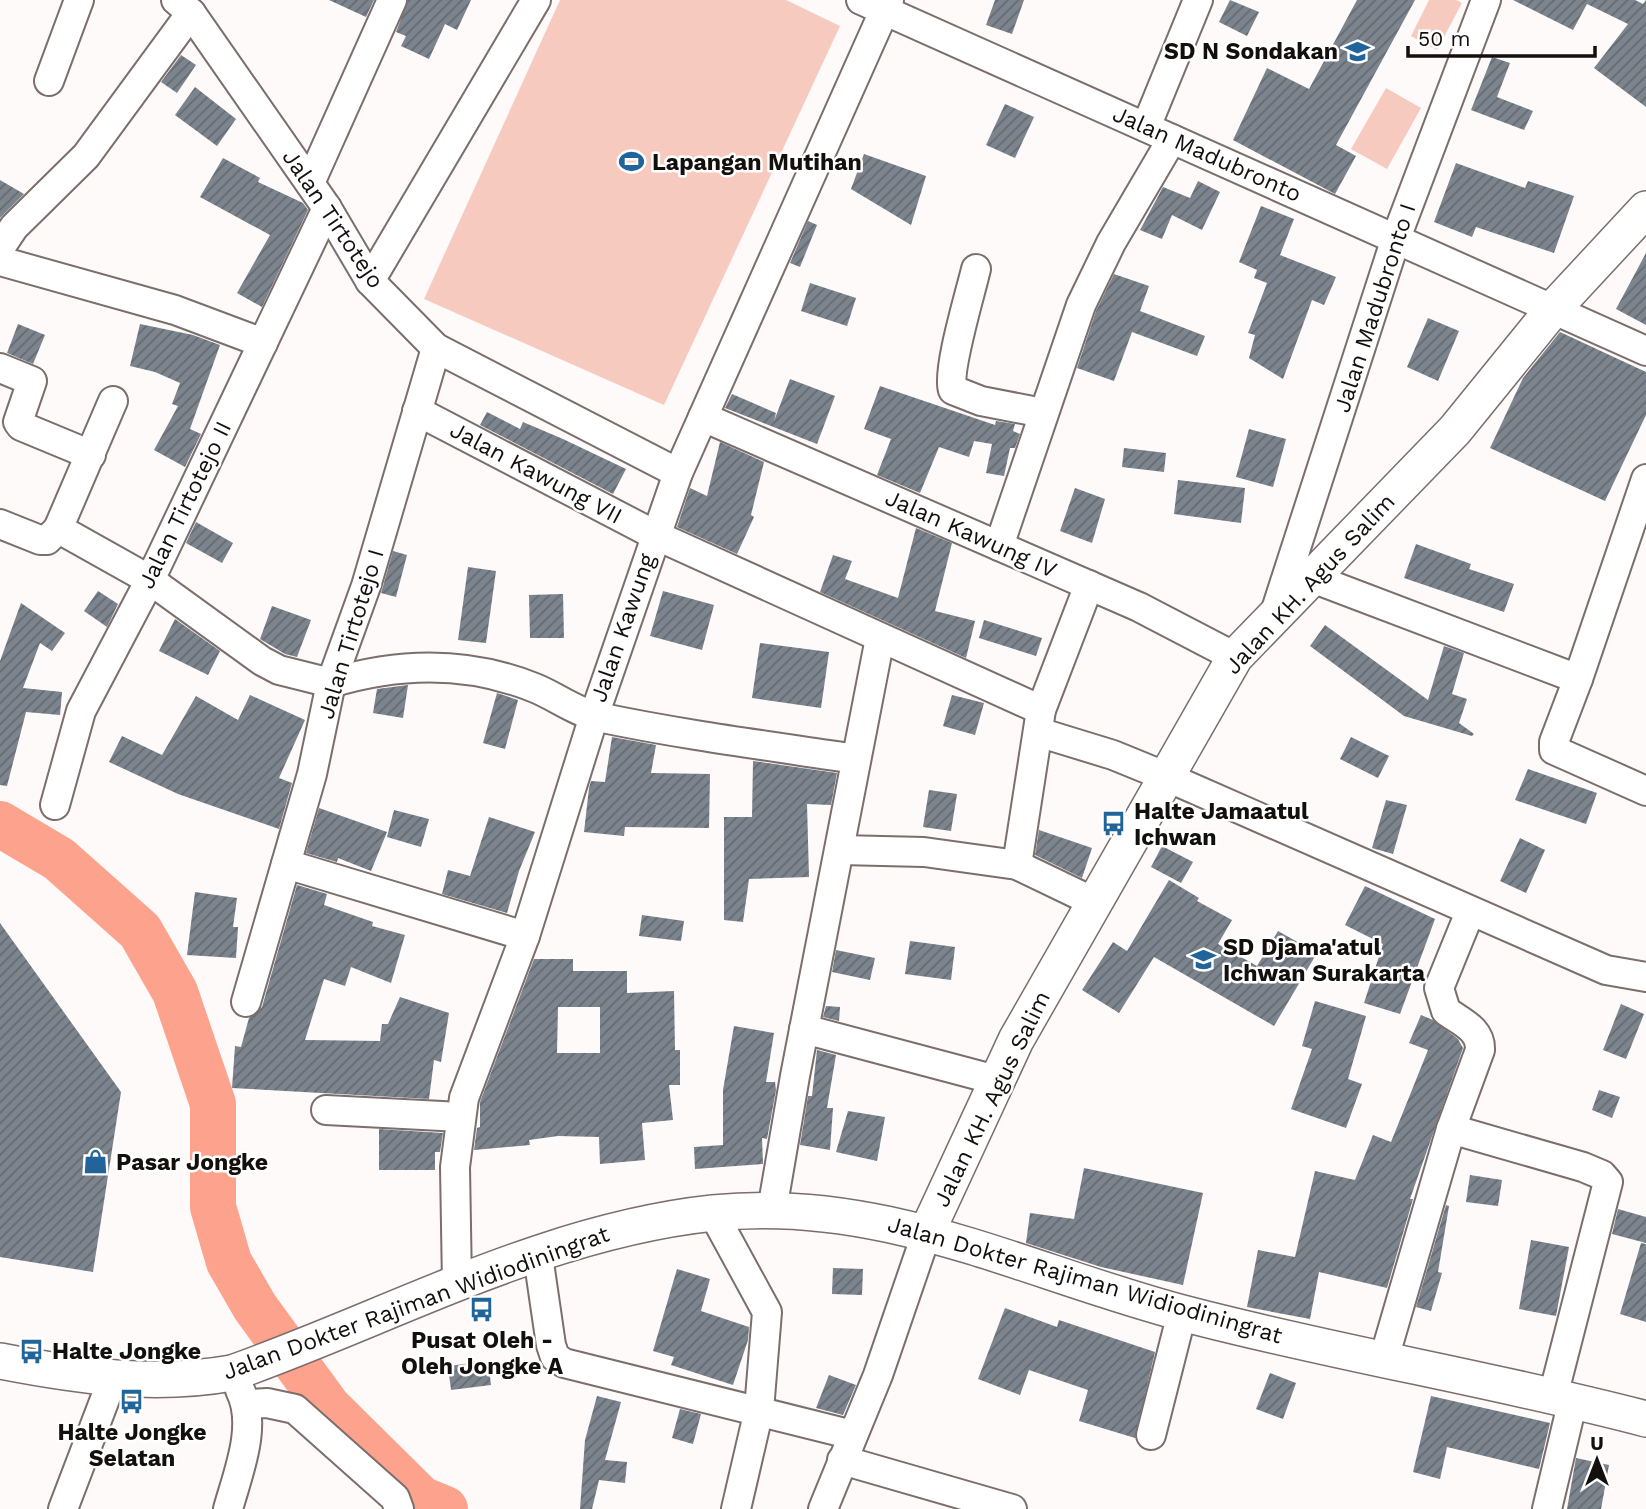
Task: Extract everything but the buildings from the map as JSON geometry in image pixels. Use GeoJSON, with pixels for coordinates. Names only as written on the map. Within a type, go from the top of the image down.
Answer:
{"type":"FeatureCollection","features":[{"type":"Feature","properties":{"kind":"main road","name":"Jalan KH. Agus Salim"},"geometry":{"type":"LineString","coordinates":[[928,1232],[1016,1040],[1235,657],[1455,430],[1554,308],[1646,209]]}},
{"type":"Feature","properties":{"kind":"main road","name":"Jalan Dokter Rajiman Widiodiningrat"},"geometry":{"type":"LineString","coordinates":[[0,1361],[113,1378],[200,1379],[243,1369],[457,1284],[619,1230],[713,1213],[772,1210],[833,1213],[928,1232],[1182,1313],[1383,1362],[1563,1398],[1646,1419]]}},
{"type":"Feature","properties":{"kind":"street"},"geometry":{"type":"LineString","coordinates":[[49,81],[79,0]]}},
{"type":"Feature","properties":{"kind":"street"},"geometry":{"type":"LineString","coordinates":[[310,183],[392,0]]}},
{"type":"Feature","properties":{"kind":"street"},"geometry":{"type":"LineString","coordinates":[[370,281],[536,0]]}},
{"type":"Feature","properties":{"kind":"street"},"geometry":{"type":"LineString","coordinates":[[1146,127],[1198,0]]}},
{"type":"Feature","properties":{"kind":"street","name":"Jalan Madubronto I"},"geometry":{"type":"LineString","coordinates":[[1272,619],[1396,238],[1486,0]]}},
{"type":"Feature","properties":{"kind":"street","name":"Jalan Madubronto"},"geometry":{"type":"LineString","coordinates":[[878,4],[1646,351]]}},
{"type":"Feature","properties":{"kind":"street","name":"Jalan Kawung"},"geometry":{"type":"LineString","coordinates":[[457,1284],[455,1167],[468,1086],[525,936],[654,535],[878,4]]}},
{"type":"Feature","properties":{"kind":"street"},"geometry":{"type":"LineString","coordinates":[[0,248],[14,227],[86,156],[184,6]]}},
{"type":"Feature","properties":{"kind":"street","name":"Jalan Tirtotejo"},"geometry":{"type":"LineString","coordinates":[[184,6],[327,208],[370,281],[436,348],[678,473]]}},
{"type":"Feature","properties":{"kind":"street"},"geometry":{"type":"LineString","coordinates":[[999,546],[1081,305],[1111,243],[1172,139]]}},
{"type":"Feature","properties":{"kind":"street","name":"Jalan Tirtotejo II"},"geometry":{"type":"LineString","coordinates":[[55,805],[81,711],[150,580],[327,208]]}},
{"type":"Feature","properties":{"kind":"street"},"geometry":{"type":"LineString","coordinates":[[0,261],[175,310],[263,344]]}},
{"type":"Feature","properties":{"kind":"street"},"geometry":{"type":"LineString","coordinates":[[976,269],[952,372],[953,390],[981,401],[1043,413]]}},
{"type":"Feature","properties":{"kind":"street","name":"Jalan Tirtotejo I"},"geometry":{"type":"LineString","coordinates":[[246,1002],[312,774],[331,684],[366,586],[436,348]]}},
{"type":"Feature","properties":{"kind":"street"},"geometry":{"type":"LineString","coordinates":[[0,368],[32,382],[18,422],[21,426],[91,455]]}},
{"type":"Feature","properties":{"kind":"street"},"geometry":{"type":"LineString","coordinates":[[0,524],[40,540],[47,540],[58,529],[113,401]]}},
{"type":"Feature","properties":{"kind":"street","name":"Jalan Kawung VII"},"geometry":{"type":"LineString","coordinates":[[417,411],[654,535],[880,638],[1112,755],[1368,863],[1470,912],[1606,970],[1646,977]]}},
{"type":"Feature","properties":{"kind":"street","name":"Jalan Kawung IV"},"geometry":{"type":"LineString","coordinates":[[703,417],[1139,607],[1235,657]]}},
{"type":"Feature","properties":{"kind":"street"},"geometry":{"type":"LineString","coordinates":[[1646,479],[1554,742],[1555,750],[1646,790]]}},
{"type":"Feature","properties":{"kind":"street"},"geometry":{"type":"LineString","coordinates":[[58,529],[150,580],[262,661],[279,670],[331,684],[359,675],[424,666],[467,667],[519,681],[594,716],[856,760]]}},
{"type":"Feature","properties":{"kind":"street"},"geometry":{"type":"LineString","coordinates":[[1312,578],[1578,679]]}},
{"type":"Feature","properties":{"kind":"street"},"geometry":{"type":"LineString","coordinates":[[1017,865],[1040,721],[1089,585]]}},
{"type":"Feature","properties":{"kind":"street"},"geometry":{"type":"LineString","coordinates":[[772,1210],[804,1029],[880,638]]}},
{"type":"Feature","properties":{"kind":"street"},"geometry":{"type":"LineString","coordinates":[[840,850],[924,852],[1017,865],[1094,902]]}},
{"type":"Feature","properties":{"kind":"street"},"geometry":{"type":"LineString","coordinates":[[286,864],[525,936]]}},
{"type":"Feature","properties":{"kind":"street"},"geometry":{"type":"LineString","coordinates":[[1383,1362],[1451,1129],[1480,1049],[1481,1039],[1475,1031],[1446,1011],[1439,988],[1470,912]]}},
{"type":"Feature","properties":{"kind":"street"},"geometry":{"type":"LineString","coordinates":[[804,1029],[996,1080]]}},
{"type":"Feature","properties":{"kind":"street"},"geometry":{"type":"LineString","coordinates":[[326,1110],[461,1117]]}},
{"type":"Feature","properties":{"kind":"street"},"geometry":{"type":"LineString","coordinates":[[1451,1129],[1583,1167],[1602,1175],[1608,1182],[1563,1398],[1547,1509]]}},
{"type":"Feature","properties":{"kind":"street"},"geometry":{"type":"LineString","coordinates":[[713,1213],[768,1312],[759,1410],[736,1509]]}},
{"type":"Feature","properties":{"kind":"street"},"geometry":{"type":"LineString","coordinates":[[823,1509],[878,1375],[928,1232]]}},
{"type":"Feature","properties":{"kind":"street"},"geometry":{"type":"LineString","coordinates":[[538,1256],[555,1357],[564,1363],[759,1410],[847,1448],[1012,1509]]}},
{"type":"Feature","properties":{"kind":"street"},"geometry":{"type":"LineString","coordinates":[[1151,1435],[1182,1313]]}},
{"type":"Feature","properties":{"kind":"street"},"geometry":{"type":"LineString","coordinates":[[228,1509],[246,1436],[248,1404],[243,1369]]}},
{"type":"Feature","properties":{"kind":"street"},"geometry":{"type":"LineString","coordinates":[[63,1509],[113,1378]]}},
{"type":"Feature","properties":{"kind":"street"},"geometry":{"type":"LineString","coordinates":[[248,1404],[267,1403],[295,1409],[395,1498],[399,1509]]}},
{"type":"Feature","properties":{"kind":"shaded area","name":"Lapangan Mutihan"},"geometry":{"type":"Polygon","coordinates":[[[560,0],[786,0],[840,26],[664,405],[424,299],[560,0]]]}},
{"type":"Feature","properties":{"kind":"shaded area"},"geometry":{"type":"Polygon","coordinates":[[[1429,0],[1456,0],[1462,3],[1437,50],[1411,36],[1429,0]]]}},
{"type":"Feature","properties":{"kind":"shaded area"},"geometry":{"type":"Polygon","coordinates":[[[1386,88],[1421,108],[1387,169],[1351,149],[1386,88]]]}},
{"type":"Feature","properties":{"kind":"waterway"},"geometry":{"type":"LineString","coordinates":[[0,824],[59,859],[140,931],[175,992],[213,1104],[213,1207],[229,1262],[255,1307],[328,1407],[421,1499],[445,1509]]}},
{"type":"Feature","properties":{"kind":"place","name":"SD N Sondakan"},"geometry":{"type":"Point","coordinates":[1358,51]}},
{"type":"Feature","properties":{"kind":"place","name":"Lapangan Mutihan"},"geometry":{"type":"Point","coordinates":[632,162]}},
{"type":"Feature","properties":{"kind":"place","name":"Halte Jamaatul Ichwan"},"geometry":{"type":"Point","coordinates":[1114,824]}},
{"type":"Feature","properties":{"kind":"place","name":"SD Djama'atul Ichwan Surakarta"},"geometry":{"type":"Point","coordinates":[1203,960]}},
{"type":"Feature","properties":{"kind":"place","name":"Pasar Jongke"},"geometry":{"type":"Point","coordinates":[96,1162]}},
{"type":"Feature","properties":{"kind":"place","name":"Pusat Oleh - Oleh Jongke A"},"geometry":{"type":"Point","coordinates":[482,1310]}},
{"type":"Feature","properties":{"kind":"place","name":"Halte Jongke"},"geometry":{"type":"Point","coordinates":[32,1351]}},
{"type":"Feature","properties":{"kind":"place","name":"Halte Jongke Selatan"},"geometry":{"type":"Point","coordinates":[132,1402]}}]}
